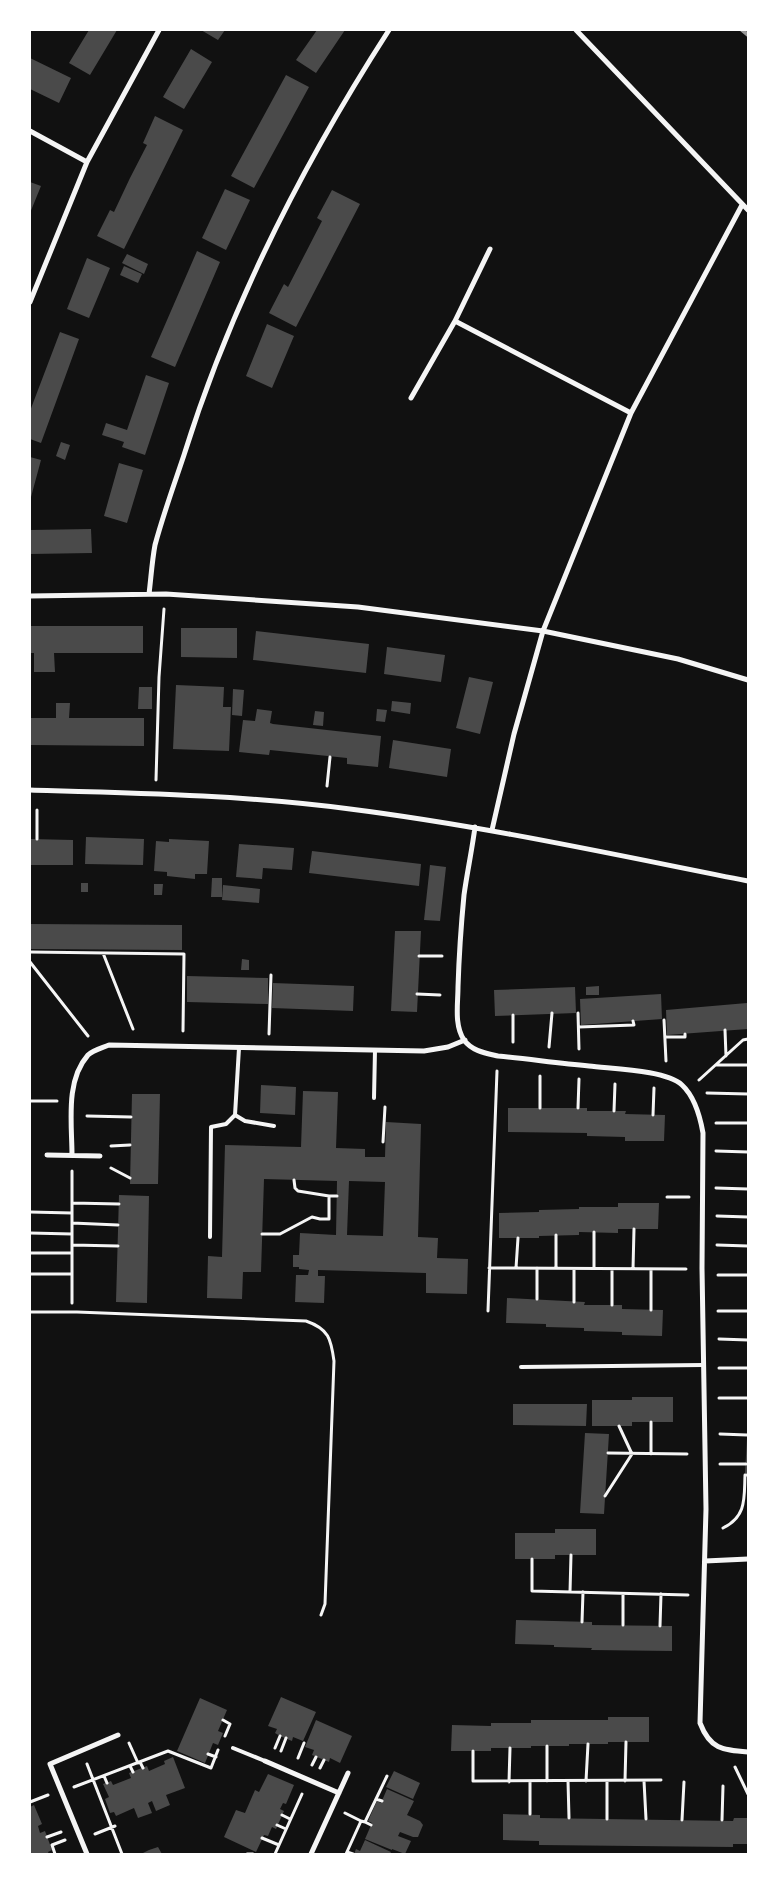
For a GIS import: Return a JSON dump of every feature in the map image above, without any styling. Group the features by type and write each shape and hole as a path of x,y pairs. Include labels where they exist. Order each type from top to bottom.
{"street":[{"path":"30,302 87,162 159,30"},
{"path":"149,594 155,546 198,408 256,268 298,184 354,85 389,30"},
{"path":"576,30 748,210"},
{"path":"30,131 87,162"},
{"path":"492,830 514,734 543,631 631,413 742,205"},
{"path":"410,398 455,321 490,249"},
{"path":"455,321 631,413"},
{"path":"30,596 166,594 358,607 543,631 678,660 748,680"},
{"path":"30,790 155,793 311,804 475,827 748,881"},
{"path":"475,827 464,894 459,952 458,1014 464,1040 481,1053 645,1072 669,1077 681,1084 690,1093 701,1119 703,1133 705,1561 700,1723 706,1737 717,1746 732,1751 748,1752"},
{"path":"72,1155 74,1085 79,1070 88,1054 109,1045 424,1051 448,1047 464,1040"},
{"path":"47,1155 100,1156"},
{"path":"705,1561 748,1559"},
{"path":"87,1854 50,1764 118,1735"},
{"path":"265,1761 339,1793"},
{"path":"311,1854 348,1773"}],"lane":[{"path":"210,1237 211,1126 226,1124 235,1115 239,1048"},
{"path":"374,1098 375,1050"},
{"path":"235,1115 245,1122 274,1126"},
{"path":"521,1367 703,1365"},
{"path":"232,1748 265,1761"}],"path":[{"path":"155,793 159,678 166,594"},
{"path":"327,786 330,757"},
{"path":"37,810 37,839"},
{"path":"30,952 184,954 184,1032"},
{"path":"103,953 133,1029"},
{"path":"420,956 442,956"},
{"path":"30,962 98,1049"},
{"path":"269,1034 271,975"},
{"path":"417,994 440,995"},
{"path":"578,1013 579,1050"},
{"path":"549,1047 552,1014"},
{"path":"512,1015 513,1043"},
{"path":"664,1020 666,1061"},
{"path":"579,1027 634,1025 634,1021"},
{"path":"725,1030 726,1056"},
{"path":"664,1037 685,1037 685,1034"},
{"path":"699,1080 743,1040 748,1039"},
{"path":"715,1065 748,1065"},
{"path":"488,1311 497,1070"},
{"path":"540,1074 540,1108"},
{"path":"578,1108 579,1078"},
{"path":"614,1111 616,1082"},
{"path":"652,1115 654,1087"},
{"path":"707,1093 748,1094"},
{"path":"30,1101 73,1102"},
{"path":"86,1116 131,1117"},
{"path":"715,1123 748,1123"},
{"path":"111,1146 130,1145"},
{"path":"716,1150 748,1152"},
{"path":"72,1165 72,1303"},
{"path":"111,1168 130,1178"},
{"path":"294,1180 298,1191 337,1196"},
{"path":"716,1188 748,1189"},
{"path":"262,1234 280,1234 312,1217 329,1219 329,1196"},
{"path":"667,1196 690,1197"},
{"path":"72,1204 119,1204"},
{"path":"30,1212 72,1213"},
{"path":"717,1216 748,1217"},
{"path":"72,1223 118,1225"},
{"path":"633,1269 634,1229"},
{"path":"594,1232 594,1268"},
{"path":"30,1233 72,1234"},
{"path":"556,1235 556,1268"},
{"path":"516,1268 518,1238"},
{"path":"717,1244 748,1246"},
{"path":"72,1245 118,1246"},
{"path":"30,1253 72,1253"},
{"path":"489,1268 686,1269"},
{"path":"537,1268 537,1299"},
{"path":"574,1268 574,1302"},
{"path":"612,1269 612,1305"},
{"path":"650,1310 651,1269"},
{"path":"30,1274 72,1274"},
{"path":"718,1275 748,1275"},
{"path":"718,1311 748,1311"},
{"path":"30,1312 77,1312 306,1321 320,1325 331,1342 334,1361 325,1604 321,1615"},
{"path":"721,1339 748,1340"},
{"path":"722,1368 748,1368"},
{"path":"722,1398 748,1398"},
{"path":"651,1422 651,1454"},
{"path":"619,1426 632,1454"},
{"path":"723,1434 747,1434"},
{"path":"608,1453 687,1454"},
{"path":"605,1496 632,1454"},
{"path":"723,1464 746,1464"},
{"path":"723,1528 735,1521 744,1506 745,1475 748,1475"},
{"path":"570,1592 572,1554"},
{"path":"532,1559 532,1592 692,1595"},
{"path":"582,1622 583,1592"},
{"path":"623,1594 623,1626"},
{"path":"660,1626 661,1594"},
{"path":"69,1789 168,1751 211,1768 230,1724 223,1720"},
{"path":"284,1743 286,1738"},
{"path":"626,1742 626,1781"},
{"path":"295,1764 304,1743"},
{"path":"586,1781 588,1744"},
{"path":"547,1746 547,1781"},
{"path":"509,1782 510,1748"},
{"path":"82,1750 113,1826 122,1854"},
{"path":"168,1751 169,1757"},
{"path":"472,1751 473,1781 661,1780"},
{"path":"208,1754 216,1756"},
{"path":"140,1762 142,1768"},
{"path":"130,1766 133,1772"},
{"path":"735,1767 748,1794"},
{"path":"104,1776 107,1782"},
{"path":"353,1854 347,1853 387,1776"},
{"path":"275,1854 309,1780"},
{"path":"644,1780 646,1819"},
{"path":"530,1781 530,1814"},
{"path":"568,1781 568,1818"},
{"path":"607,1781 607,1819"},
{"path":"682,1820 684,1782"},
{"path":"722,1820 723,1786"},
{"path":"30,1802 51,1794"},
{"path":"376,1799 382,1801"},
{"path":"332,1807 372,1825"},
{"path":"282,1815 290,1819"},
{"path":"277,1825 286,1829"},
{"path":"55,1854 51,1845 113,1826"},
{"path":"262,1838 279,1845"},
{"path":"247,1854 253,1854"}],"building":[{"path":"89,30 117,30 90,75 69,63"},
{"path":"201,30 225,30 218,40"},
{"path":"317,30 345,30 316,73 296,60"},
{"path":"191,49 212,62 184,109 163,97"},
{"path":"30,58 71,78 59,103 30,89"},
{"path":"286,75 309,87 254,188 231,176"},
{"path":"155,116 183,130 124,249 97,236 110,210 114,212 147,145 143,143"},
{"path":"30,182 41,186 30,213"},
{"path":"225,189 250,200 226,250 202,238"},
{"path":"332,190 360,204 296,327 269,313 284,284 288,287 322,221 317,218"},
{"path":"197,251 220,262 175,367 151,357"},
{"path":"127,254 148,264 144,274 122,263"},
{"path":"87,258 110,268 89,318 67,309"},
{"path":"124,266 142,274 138,283 120,275"},
{"path":"267,324 294,336 272,388 246,376"},
{"path":"60,332 79,339 41,443 30,439 30,411"},
{"path":"146,375 169,383 145,455 122,447 124,442 102,435 106,423 127,430"},
{"path":"61,442 70,445 65,460 56,456"},
{"path":"30,457 41,460 31,497 30,497"},
{"path":"119,463 143,470 127,523 104,516"},
{"path":"91,529 92,553 30,554 30,530"},
{"path":"30,626 143,626 143,653 54,653 55,672 34,672 34,653 30,653"},
{"path":"181,628 237,628 237,658 181,657"},
{"path":"256,631 369,644 366,673 253,660"},
{"path":"387,647 445,655 441,682 384,674"},
{"path":"469,677 493,682 480,734 456,728"},
{"path":"176,685 224,687 223,707 231,707 229,751 173,749"},
{"path":"139,687 152,687 152,709 138,709"},
{"path":"233,689 244,690 242,716 232,715"},
{"path":"392,701 411,703 410,714 391,711"},
{"path":"56,703 70,703 69,718 144,718 144,746 30,745 30,718 56,718"},
{"path":"257,709 272,711 270,723 273,724 381,736 378,767 347,764 347,758 270,750 269,755 239,752 243,720 255,721"},
{"path":"377,709 387,710 385,722 376,721"},
{"path":"315,711 324,712 323,726 313,725"},
{"path":"393,740 451,749 447,777 389,768"},
{"path":"86,837 144,839 143,865 85,864"},
{"path":"30,839 73,840 73,865 30,865"},
{"path":"169,839 209,841 207,874 195,874 195,879 167,876 167,872 154,871 156,841 169,842"},
{"path":"239,844 294,848 292,870 263,868 262,879 236,877"},
{"path":"312,851 421,864 419,886 309,873"},
{"path":"430,865 446,867 440,921 424,920"},
{"path":"212,878 222,878 222,897 211,897"},
{"path":"81,883 88,883 88,892 81,892"},
{"path":"154,884 163,884 162,895 154,895"},
{"path":"223,885 260,889 259,903 222,900"},
{"path":"30,924 182,925 182,950 30,949"},
{"path":"395,931 421,931 417,1012 391,1011"},
{"path":"242,959 249,960 249,970 241,970"},
{"path":"187,976 268,978 268,1004 187,1002"},
{"path":"273,983 354,986 353,1011 272,1008"},
{"path":"599,986 599,995 586,995 586,987"},
{"path":"575,987 576,1013 495,1016 494,990"},
{"path":"661,994 662,1019 581,1025 580,999"},
{"path":"747,1003 748,1029 667,1035 666,1010"},
{"path":"261,1085 296,1087 295,1115 260,1113"},
{"path":"303,1091 338,1092 336,1148 365,1149 365,1157 385,1157 386,1122 421,1124 418,1237 438,1238 437,1258 468,1259 467,1294 426,1293 426,1273 318,1270 318,1276 325,1276 324,1303 295,1302 296,1275 308,1275 309,1270 293,1267 293,1255 299,1255 300,1233 336,1235 337,1181 264,1179 261,1272 243,1272 242,1299 207,1298 208,1256 222,1257 225,1145 301,1147","holes":["349,1181 385,1182 383,1236 347,1235"]},
{"path":"132,1094 160,1094 158,1184 130,1184"},
{"path":"508,1108 587,1108 587,1111 626,1111 625,1114 665,1115 664,1141 625,1141 625,1137 587,1136 587,1133 508,1132"},
{"path":"119,1195 149,1196 147,1303 116,1302"},
{"path":"618,1203 659,1203 658,1229 618,1229 618,1233 579,1232 579,1235 539,1236 539,1238 499,1238 499,1213 579,1209 579,1207 618,1207"},
{"path":"507,1298 585,1302 584,1305 622,1305 622,1309 663,1310 662,1336 622,1335 622,1332 584,1331 584,1328 546,1327 546,1324 506,1323"},
{"path":"632,1397 673,1397 673,1422 632,1422 632,1426 592,1426 592,1400 632,1400"},
{"path":"513,1404 587,1404 586,1426 513,1425"},
{"path":"585,1433 609,1434 604,1514 580,1513"},
{"path":"747,1438 748,1473 745,1473"},
{"path":"555,1529 596,1529 596,1555 555,1555 555,1559 515,1559 515,1533 555,1533"},
{"path":"516,1620 592,1622 592,1625 672,1626 672,1651 591,1650 592,1648 515,1644"},
{"path":"281,1697 316,1712 303,1741 293,1737 292,1741 280,1736 275,1733 277,1729 268,1726"},
{"path":"200,1698 227,1710 218,1731 223,1733 218,1745 213,1743 205,1763 177,1751"},
{"path":"608,1717 649,1717 649,1742 608,1742 608,1744 531,1746 531,1748 491,1748 491,1751 451,1751 452,1725 491,1726 491,1723 531,1723 531,1720 608,1720"},
{"path":"316,1720 352,1736 340,1763 330,1758 329,1762 312,1755 314,1750 305,1747"},
{"path":"173,1757 185,1788 166,1795 170,1805 156,1811 152,1801 148,1803 152,1813 138,1818 134,1808 116,1816 114,1812 110,1813 105,1799 109,1797 103,1784 111,1781 113,1785 131,1778 129,1773 147,1766 149,1771 165,1764 164,1761"},
{"path":"394,1771 420,1783 413,1799 386,1787"},
{"path":"268,1774 294,1785 286,1804 283,1803 280,1809 284,1811 276,1829 272,1827 268,1836 264,1835 256,1852 224,1837 236,1810 245,1813 255,1790 259,1792"},
{"path":"387,1789 414,1801 407,1815 420,1821 423,1825 418,1837 400,1832 398,1836 411,1841 405,1854 365,1839 372,1823 368,1821 377,1801 381,1803"},
{"path":"34,1805 42,1824 38,1826 40,1833 45,1831 52,1850 48,1852 49,1854 30,1854 30,1807"},
{"path":"503,1814 540,1815 540,1818 733,1821 734,1818 748,1818 748,1844 733,1844 733,1847 539,1845 539,1841 503,1840"},
{"path":"365,1840 391,1852 390,1854 354,1854 356,1849 360,1851"},
{"path":"158,1847 162,1854 141,1854 149,1850"}],"railway":[{"path":"742,30 748,35"}]}
